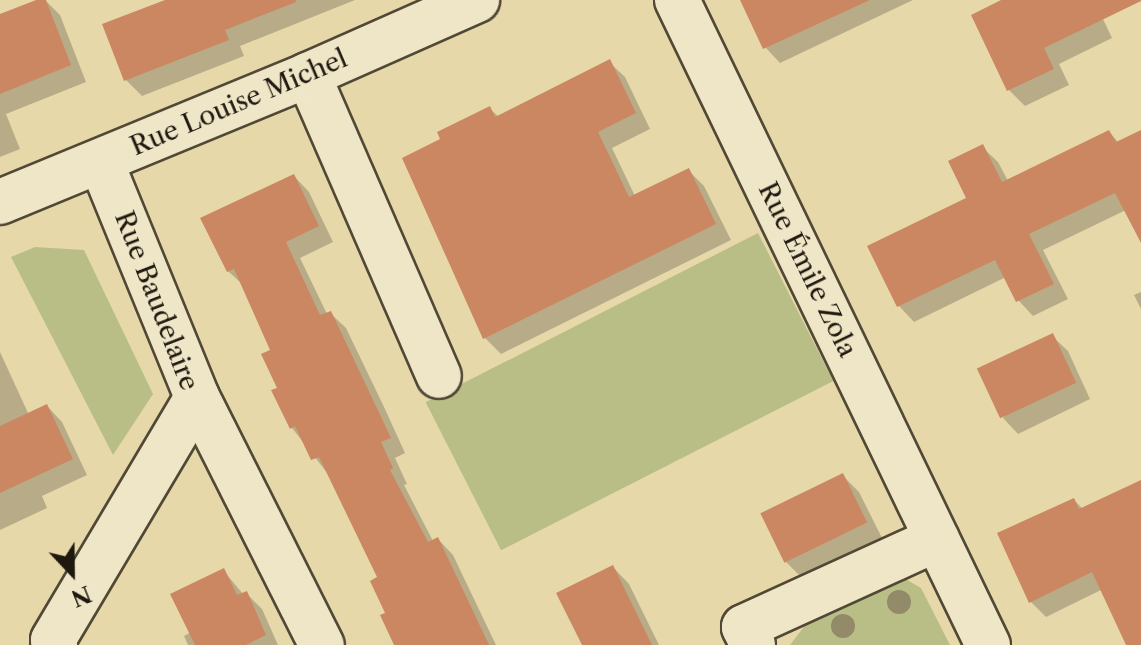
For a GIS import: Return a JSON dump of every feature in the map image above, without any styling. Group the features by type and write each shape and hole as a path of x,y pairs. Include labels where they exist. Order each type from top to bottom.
{"street":[{"name":"Rue Louise Michel","path":"0,202 308,75 477,0"},
{"name":"Rue Émile Zola","path":"677,0 988,645"},
{"path":"308,75 439,376"},
{"name":"Rue Baudelaire","path":"55,645 53,640 197,397 101,162"},
{"path":"197,397 322,645"},
{"path":"753,645 744,627 937,539"}],"green space":[{"path":"758,233 833,381 501,550 426,402"},
{"path":"35,247 84,250 153,394 113,455 11,257"},
{"path":"902,577 921,588 950,645 790,645 813,615"}],"building":[{"path":"36,0 46,0 71,65 0,94 0,14"},
{"path":"165,0 296,2 225,30 229,40 124,81 102,24"},
{"path":"740,0 870,0 763,49"},
{"path":"1001,0 1141,1 1044,48 1054,69 1007,91 971,15"},
{"path":"610,59 636,113 598,132 629,197 689,168 716,224 483,339 402,158 440,139 437,132 490,106 495,117"},
{"path":"1109,130 1116,142 1141,130 1141,243 1115,193 1029,234 1054,284 1016,302 995,260 897,307 867,246 966,198 948,161 983,144 1002,182"},
{"path":"294,174 319,226 286,242 320,315 331,311 391,438 381,442 393,468 390,470 428,542 438,537 489,645 394,645 380,615 385,613 370,581 377,577 319,457 311,460 295,426 290,429 271,390 277,388 261,354 270,350 234,269 227,272 200,218"},
{"path":"1053,333 1076,383 1000,418 977,368"},
{"path":"47,404 73,459 0,493 0,426"},
{"path":"843,473 867,522 784,563 760,513"},
{"path":"1141,480 1141,645 1126,645 1092,572 1029,603 997,533 1074,498 1079,509"},
{"path":"613,565 652,645 582,645 556,593"},
{"path":"224,568 237,595 247,591 266,635 246,645 195,645 170,594"}]}
